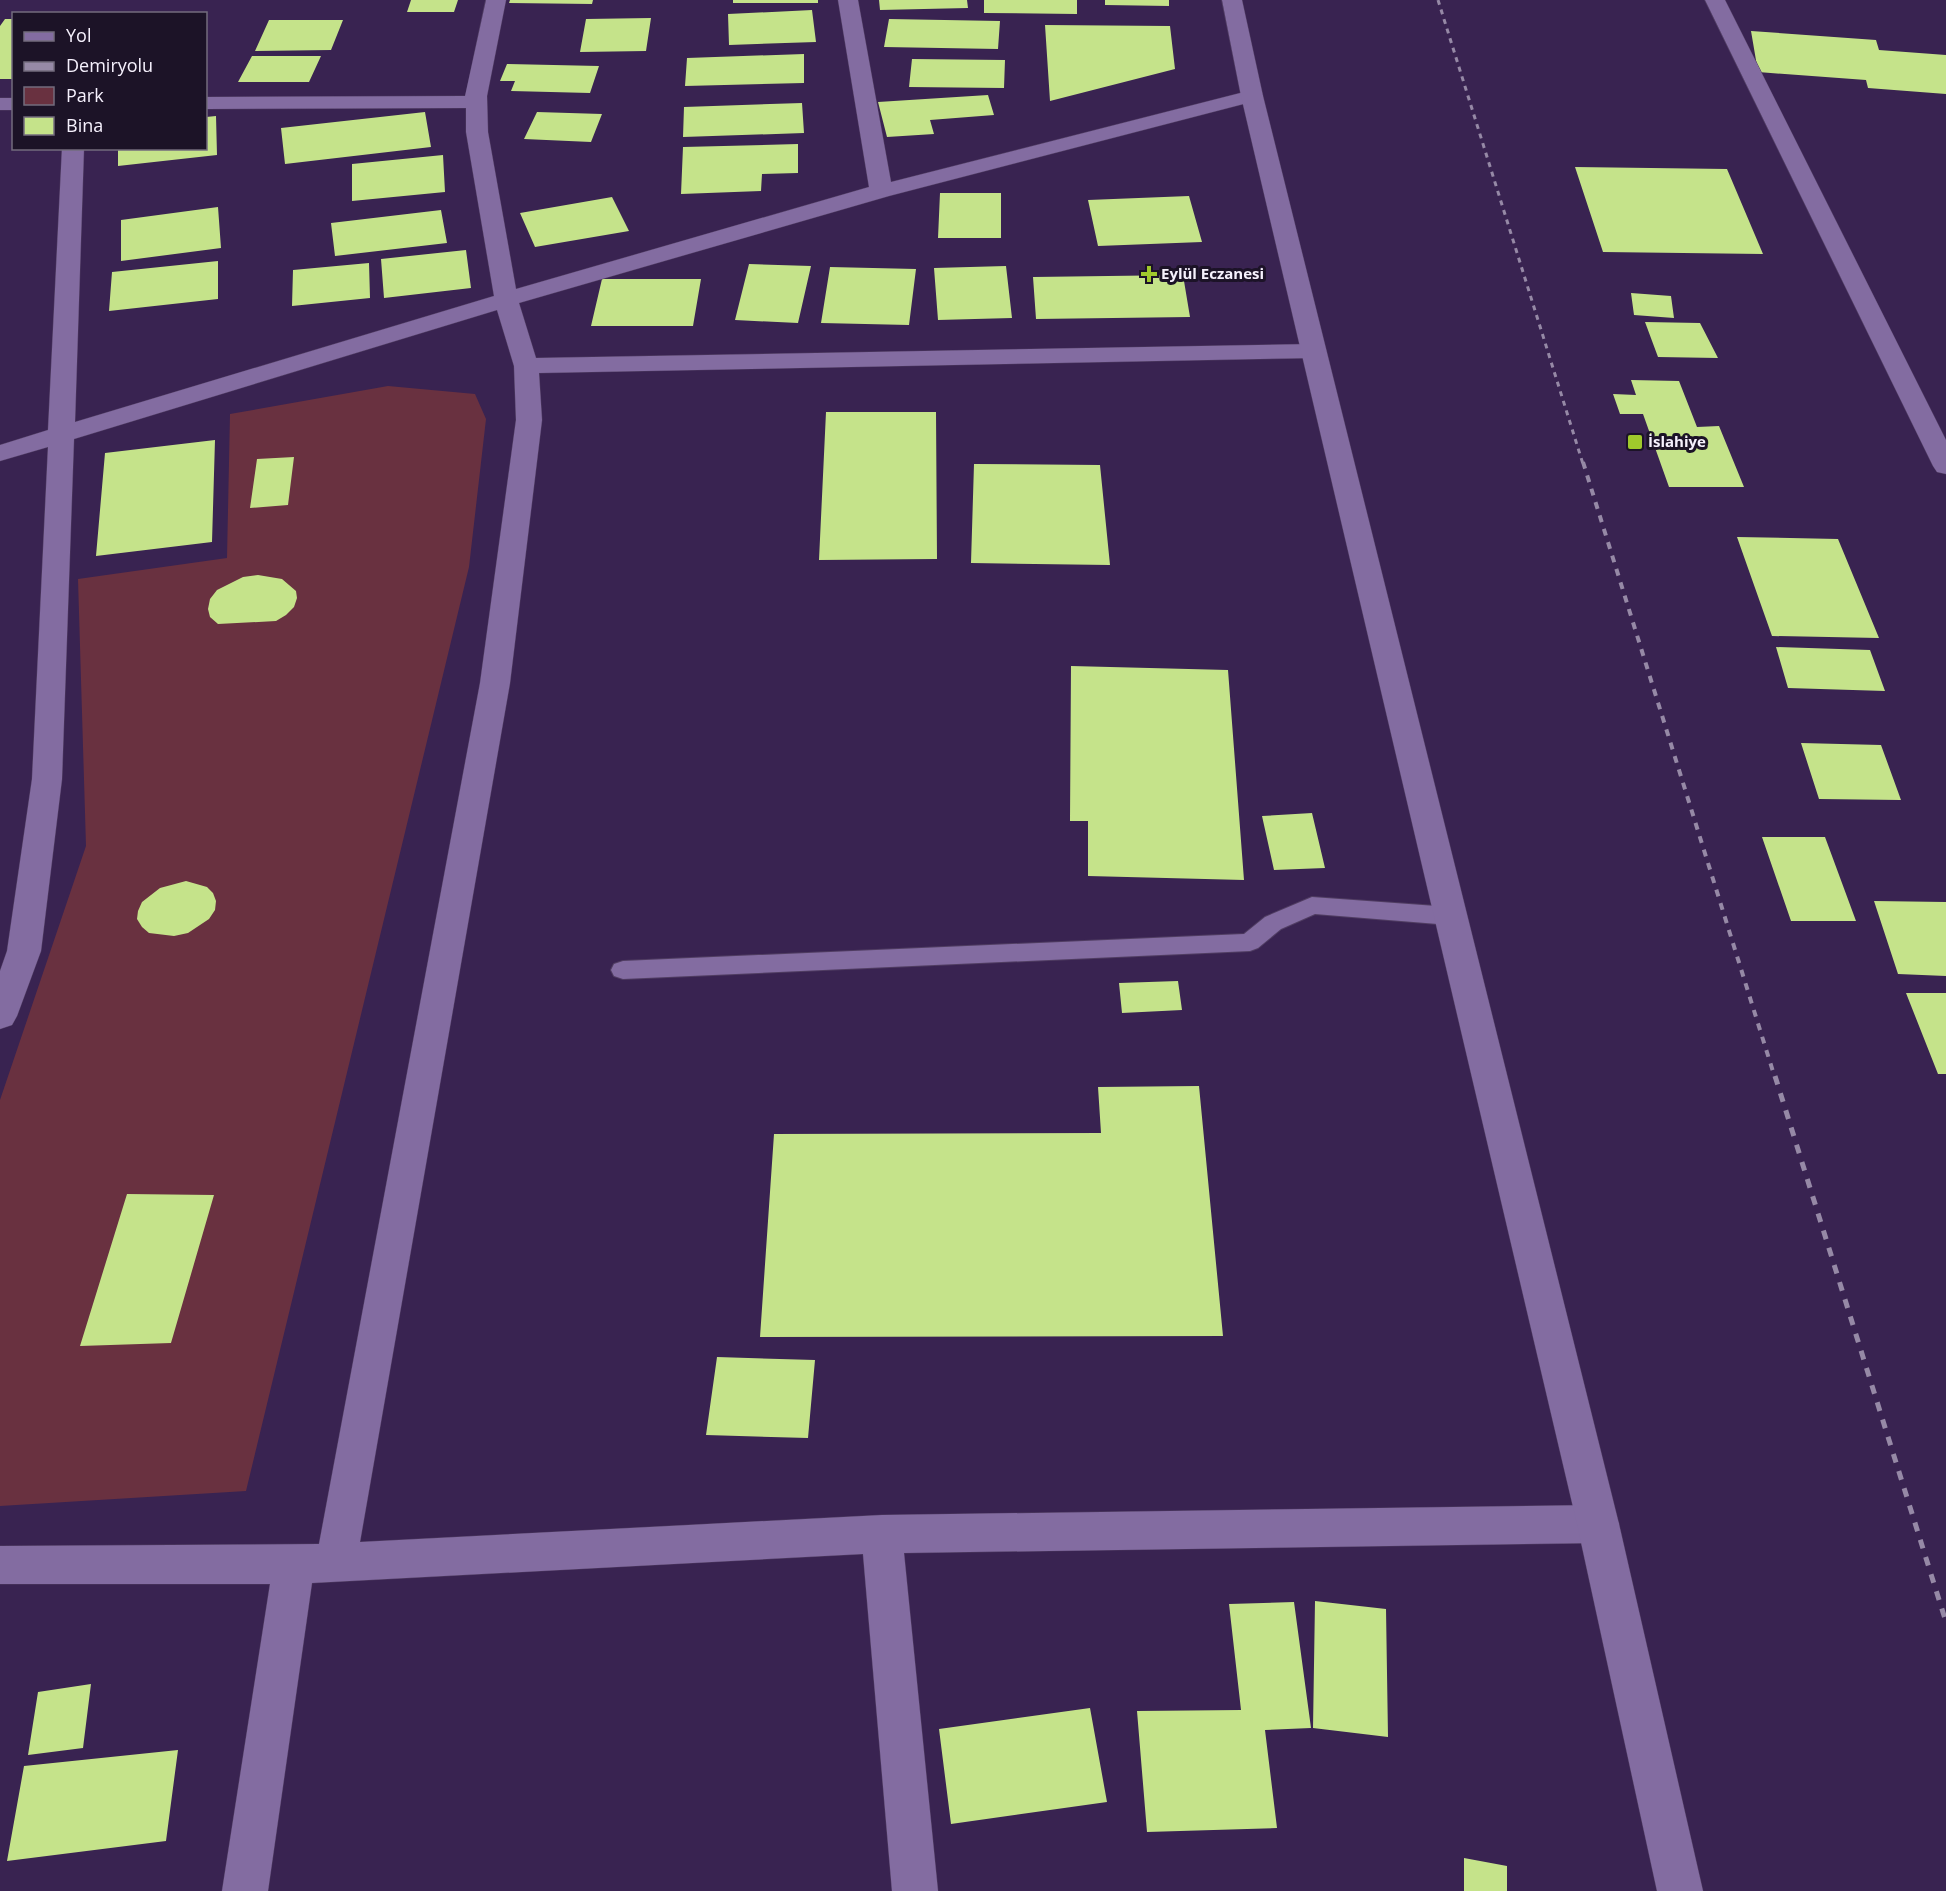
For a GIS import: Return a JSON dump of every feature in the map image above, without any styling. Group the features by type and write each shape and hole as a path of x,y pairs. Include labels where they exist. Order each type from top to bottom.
{"street":[{"path":"336,1563 495,683 529,420 526,366 506,298 477,132 476,102 484,50 496,0"},
{"path":"848,0 881,192"},
{"path":"1232,0 1252,96 1598,1524 1680,1891"},
{"path":"1715,0 1946,466"},
{"path":"0,453 506,298 881,192 1252,96"},
{"path":"207,103 476,102"},
{"path":"0,1016 24,951 47,779 73,150"},
{"path":"526,366 1314,351"},
{"path":"0,1565 294,1565 882,1534 1598,1524"},
{"path":"882,1534 915,1891"},
{"path":"245,1891 294,1565"}],"lane":[{"path":"623,970 1250,942 1273,922 1312,905 1450,916"}],"green space":[{"path":"388,386 475,394 486,419 469,567 246,1491 0,1506 0,1100 86,846 78,579 227,558 230,414"}],"building":[{"path":"411,0 458,0 454,12 407,12"},
{"path":"510,0 593,0 592,4 509,3"},
{"path":"733,0 818,0 818,3 733,3"},
{"path":"879,0 967,0 968,8 880,10"},
{"path":"984,0 1077,0 1077,14 984,13"},
{"path":"1105,0 1169,0 1169,6 1105,5"},
{"path":"812,10 816,42 729,45 728,14"},
{"path":"651,18 646,51 580,52 586,19"},
{"path":"5,19 12,19 12,79 0,79 0,26"},
{"path":"889,19 1000,21 998,49 884,47"},
{"path":"269,20 343,20 331,50 255,51"},
{"path":"1045,25 1170,26 1175,69 1050,101"},
{"path":"1751,31 1876,40 1879,50 1946,55 1946,94 1868,88 1866,80 1758,72"},
{"path":"804,54 804,83 685,86 687,58"},
{"path":"252,56 321,56 309,82 238,82"},
{"path":"912,59 1005,60 1004,88 909,87"},
{"path":"507,64 599,66 590,93 511,91 515,81 500,81"},
{"path":"988,95 994,115 930,120 934,134 887,137 878,102"},
{"path":"802,103 804,133 683,137 684,107"},
{"path":"425,112 431,147 285,164 281,128"},
{"path":"537,112 602,114 591,142 524,139"},
{"path":"216,116 217,155 118,166 118,150 207,150 207,117"},
{"path":"798,144 798,173 762,174 761,191 681,194 683,147"},
{"path":"443,155 445,192 352,201 352,164"},
{"path":"1575,167 1727,169 1763,254 1603,252"},
{"path":"940,193 1001,193 1001,238 938,238"},
{"path":"1189,196 1202,242 1098,246 1088,200"},
{"path":"612,197 629,231 535,247 520,213"},
{"path":"218,207 221,248 121,261 121,220"},
{"path":"441,210 447,243 335,256 331,223"},
{"path":"466,250 471,288 384,298 381,259"},
{"path":"218,261 218,299 109,311 112,272"},
{"path":"369,263 370,298 292,306 293,270"},
{"path":"749,264 811,266 798,323 735,320"},
{"path":"1006,266 1012,318 938,320 934,268"},
{"path":"830,267 916,269 909,325 821,323"},
{"path":"1183,275 1190,317 1036,319 1033,277"},
{"path":"602,279 701,279 693,326 591,326"},
{"path":"1631,293 1671,296 1674,318 1634,315"},
{"path":"1645,322 1700,323 1718,358 1658,357"},
{"path":"1631,380 1679,381 1697,427 1719,426 1744,487 1669,487 1643,414 1620,414 1613,394 1636,395"},
{"path":"826,412 936,412 937,559 819,560"},
{"path":"215,440 212,542 96,556 105,453"},
{"path":"294,457 288,505 250,508 257,459"},
{"path":"974,464 1100,465 1110,565 971,563"},
{"path":"1737,537 1838,539 1879,638 1772,636"},
{"path":"258,575 282,579 296,591 297,598 294,607 286,615 276,621 218,624 210,617 208,609 210,599 217,590 243,577"},
{"path":"1776,647 1870,650 1885,691 1788,688"},
{"path":"1071,666 1228,670 1244,880 1088,876 1088,821 1070,821"},
{"path":"1801,743 1881,745 1901,800 1819,799"},
{"path":"1312,813 1325,868 1274,870 1262,816"},
{"path":"1762,837 1825,837 1856,921 1791,921"},
{"path":"186,881 207,887 213,893 216,901 215,910 209,919 188,933 174,936 149,933 137,919 142,902 160,888"},
{"path":"1874,901 1946,902 1946,976 1898,974"},
{"path":"1178,981 1182,1010 1122,1013 1119,983"},
{"path":"1906,993 1946,993 1946,1074 1938,1074"},
{"path":"1199,1086 1223,1336 760,1337 774,1134 1101,1133 1098,1087"},
{"path":"127,1194 214,1195 171,1343 80,1346"},
{"path":"717,1357 815,1360 808,1438 706,1435"},
{"path":"1315,1601 1386,1609 1388,1737 1313,1728"},
{"path":"1294,1602 1311,1728 1265,1730 1277,1828 1147,1832 1137,1711 1241,1710 1229,1604"},
{"path":"91,1684 83,1748 28,1755 38,1692"},
{"path":"1090,1708 1107,1802 951,1824 939,1729"},
{"path":"178,1750 166,1841 7,1861 24,1766"},
{"path":"1464,1858 1507,1866 1507,1891 1464,1891"}],"railway":[{"path":"1438,0 1583,464"},
{"path":"1583,462 1775,1078"},
{"path":"1775,1076 1946,1622"}],"place":[{"name":"Eylül Eczanesi","path":"1149,274"},
{"name":"İslahiye","path":"1635,442"}]}
